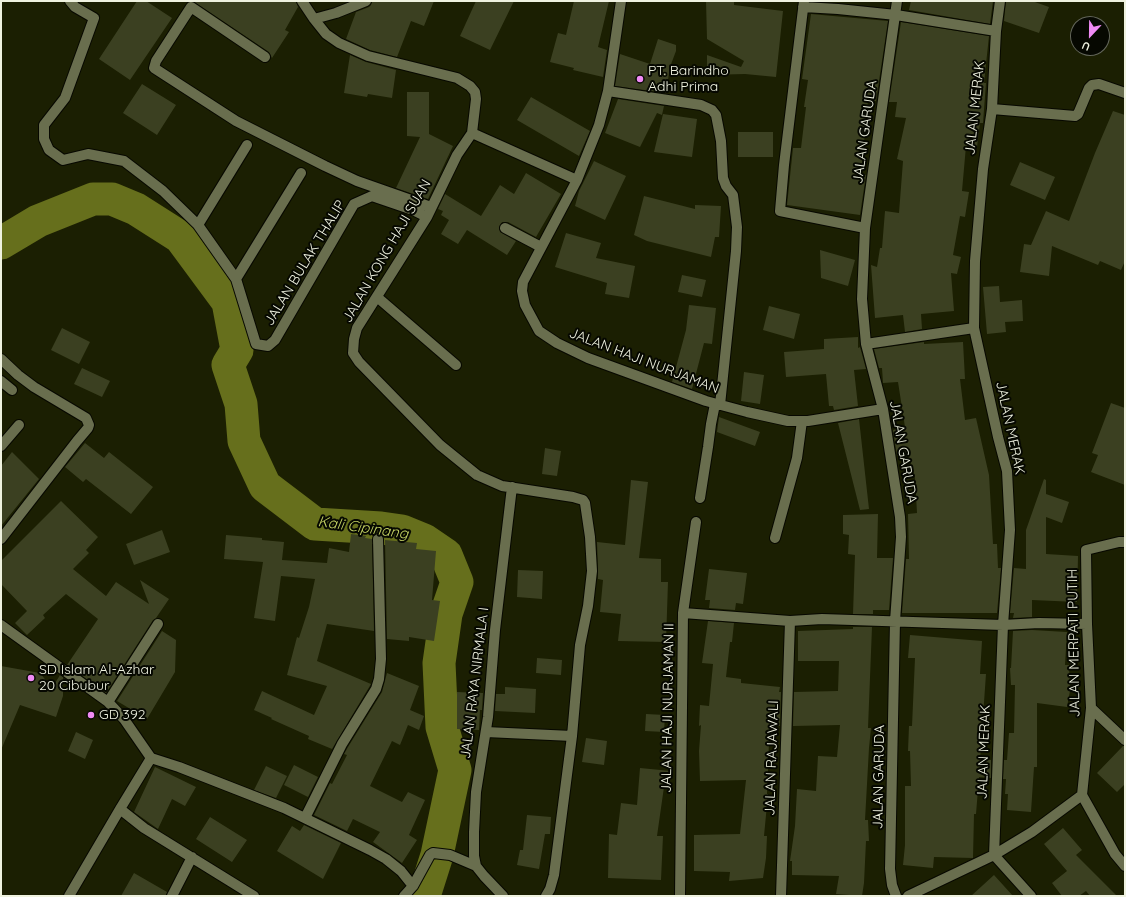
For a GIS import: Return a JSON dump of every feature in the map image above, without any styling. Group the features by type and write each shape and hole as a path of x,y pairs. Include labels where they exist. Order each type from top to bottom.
{"street":[{"path":"70,1 75,7 94,18 65,98 44,125 44,139 49,150 63,160 88,154 124,161 163,190 198,225 236,279 302,173"},
{"path":"302,1 326,34 338,43 368,56 457,78 470,86 475,92 476,98 472,133 577,180"},
{"path":"314,19 336,13 366,1"},
{"name":"JALAN HAJI NURJAMAN","path":"621,1 608,91 599,125 577,180 524,282 522,291 525,305 539,331 588,358 658,384 718,404 788,421 835,418 883,409"},
{"name":"JALAN GARUDA","path":"896,896 892,885 890,869 895,620 901,537 900,517 883,409 866,344 862,299 865,228 897,1"},
{"name":"JALAN MERAK","path":"994,855 1003,625 1010,530 1007,471 974,328 975,261 982,169 992,109 996,31 1000,1"},
{"path":"865,228 780,211 803,4 896,15 996,31"},
{"path":"265,57 191,8 156,61 154,68 236,121 325,166 357,181 431,207"},
{"path":"992,109 1075,116 1078,114 1089,88 1092,85 1099,84 1125,93"},
{"path":"608,91 701,105 712,110 716,115 721,141 723,178 726,186 733,195 736,227 736,250 718,404 710,424 700,498"},
{"name":"JALAN KONG HAJI SUAN","path":"472,133 457,156 427,216 357,328 354,339 353,353 359,362 440,445 477,475 502,486 512,487"},
{"path":"198,225 247,145"},
{"name":"JALAN BULAK THALIP","path":"236,279 256,344 268,346 275,340 354,204 372,196 427,216"},
{"path":"505,228 541,247"},
{"path":"377,297 456,365"},
{"path":"866,344 974,328"},
{"path":"1,359 18,375 34,387 86,418 89,425 1,539"},
{"path":"1,381 12,390"},
{"path":"775,538 797,458 802,421"},
{"path":"1,446 19,425"},
{"path":"512,487 583,500 585,503 590,537 592,571 588,606 580,645 572,736 554,875 550,889 546,896"},
{"name":"JALAN RAYA NIRMALA I","path":"476,866 474,856 474,832 476,792 488,717 495,630 512,487"},
{"name":"JALAN HAJI NURJAMAN II","path":"680,896 683,613 696,522"},
{"path":"305,818 342,744 376,689 379,679 381,659 378,539"},
{"name":"JALAN MERPATI PUTIH","path":"1082,795 1091,708 1087,624 1086,550 1119,542 1125,542"},
{"path":"683,613 790,621 822,619 895,620 1003,625 1039,623 1087,624"},
{"name":"JALAN RAJAWALI","path":"781,896 790,621"},
{"path":"108,702 158,624"},
{"path":"1,625 108,702 124,719 151,758 205,777 284,808 305,818 386,859 401,871 414,886"},
{"path":"1091,708 1125,740"},
{"path":"486,732 572,736"},
{"path":"69,896 151,758"},
{"path":"908,896 994,855 1032,832 1082,795 1115,854 1125,866"},
{"path":"120,809 144,828 254,896"},
{"path":"404,896 414,886 430,855 433,853 450,856 476,866 503,896"},
{"path":"994,855 1031,896"},
{"path":"172,896 192,857"}],"building":[{"path":"137,1 146,1 172,18 130,80 99,59"},
{"path":"193,1 296,1 298,7 285,30 289,32 272,58 269,52"},
{"path":"372,1 434,1 424,26 411,21 397,57 370,50 346,39 356,12 369,7"},
{"path":"476,1 514,1 490,50 460,36"},
{"path":"574,1 609,1 598,47 607,50 603,77 573,70 574,68 550,62 558,33 566,35"},
{"path":"706,1 734,1 734,5 783,11 776,77 745,74 707,75 707,55 741,67 744,61 707,39"},
{"path":"911,1 993,1 990,24 909,10"},
{"path":"1006,1 1032,1 1049,7 1039,33 1004,21"},
{"path":"811,14 888,21 876,101 868,100 861,174 866,175 860,215 787,205 793,148 801,148 806,107 804,107 808,80 802,79"},
{"path":"901,22 989,36 984,83 986,83 983,123 980,123 977,147 966,146 962,191 969,192 965,217 960,216 953,255 961,257 957,274 951,273 954,311 921,314 922,329 905,332 903,315 875,318 871,265 877,267 880,248 882,248 885,211 899,213 903,161 897,159 906,118 895,117 897,102 889,102"},
{"name":"PT. Barindho Adhi Prima","path":"658,39 676,45 676,51 670,67 666,93 615,86 620,54 650,64"},
{"path":"350,55 366,62 396,70 392,98 368,94 367,97 344,93"},
{"path":"142,84 176,105 157,135 123,113"},
{"path":"407,92 429,92 429,134 453,146 428,199 396,188 420,137 407,136"},
{"path":"531,97 590,131 579,156 517,120"},
{"path":"618,99 664,106 662,115 657,113 640,147 605,133"},
{"path":"1113,111 1125,115 1125,261 1121,270 1100,261 1098,265 1052,246 1049,276 1020,272 1024,244 1031,245 1046,211 1069,221"},
{"path":"663,114 697,119 692,157 654,152"},
{"path":"738,132 773,132 773,157 738,157"},
{"path":"594,161 626,176 605,220 575,206 579,191"},
{"path":"1020,162 1055,177 1045,200 1010,185"},
{"path":"526,173 561,194 536,237 508,222 502,222 499,228 500,232 516,241 507,255 467,230 458,244 441,234 449,220 441,215 443,211 438,209 445,194 481,216 500,185 514,194"},
{"path":"644,196 695,209 695,205 721,206 719,237 715,237 711,257 647,241 634,235"},
{"path":"566,233 601,243 596,258 635,266 629,298 605,294 607,283 555,267"},
{"path":"820,250 855,260 848,286 821,278"},
{"path":"682,275 706,280 702,297 678,292"},
{"path":"999,286 1000,302 1022,300 1023,321 1005,322 1006,332 987,334 983,287"},
{"path":"689,305 716,308 712,344 704,343 692,389 672,382 686,330"},
{"path":"769,306 800,314 794,339 763,330"},
{"path":"62,328 90,342 79,364 51,350"},
{"path":"858,337 858,348 860,347 866,369 854,370 858,406 834,410 833,406 829,406 826,374 786,377 784,352 824,349 824,339"},
{"path":"924,342 924,344 963,342 965,379 960,379 965,420 976,418 989,475 993,544 997,544 998,568 1001,568 997,613 902,613 906,559 909,559 908,514 917,513 915,478 908,453 897,456 893,430 905,427 898,382 883,383 882,368 879,368 874,349"},
{"path":"82,368 110,381 102,397 74,384"},
{"path":"744,372 764,375 760,404 741,401"},
{"path":"1111,403 1125,408 1125,485 1091,472 1098,455 1092,453"},
{"path":"719,417 760,432 755,446 717,432"},
{"path":"859,419 869,509 860,510 838,423"},
{"path":"85,443 104,458 109,452 153,487 131,514 86,479 83,482 65,467"},
{"path":"545,448 561,451 557,476 542,474"},
{"path":"12,452 39,479 1,526 1,466"},
{"path":"1044,479 1046,480 1046,494 1069,502 1062,523 1046,517 1046,554 1078,556 1077,602 1032,600 1032,617 1013,618 1014,613 1010,613 1014,568 1026,569 1026,530"},
{"path":"631,480 648,482 639,558 661,559 661,582 668,582 666,642 618,641 621,614 600,612 603,580 598,579 597,542 625,545"},
{"path":"61,501 98,537 86,550 89,553 73,569 106,596 116,582 149,604 140,580 169,599 153,620 106,693 67,665 98,619 66,594 43,615 45,618 27,635 15,623 27,611 1,584 1,561"},
{"path":"878,514 877,558 893,558 889,610 873,610 873,614 853,614 855,555 848,554 849,535 843,534 843,515"},
{"path":"162,530 170,552 134,565 126,544"},
{"path":"351,534 366,536 365,538 372,539 374,631 327,624 317,661 371,684 332,749 308,739 309,736 254,710 262,691 314,715 327,686 287,675 297,637 299,638 309,607 315,579 281,576 275,621 254,618 263,562 224,559 226,535 262,538 262,540 284,542 282,560 327,563 329,548 349,552"},
{"path":"385,540 417,543 416,549 436,551 432,600 440,601 434,641 409,637 409,641 387,639"},
{"path":"709,569 747,573 743,604 736,603 735,610 709,608 710,600 705,600"},
{"path":"518,570 543,571 542,599 517,597"},
{"path":"708,621 734,623 726,677 741,679 741,683 780,687 780,726 775,726 774,742 769,742 768,794 764,836 767,836 763,878 729,881 730,872 694,871 694,835 740,834 746,780 700,781 700,705 709,706 713,664 702,663"},
{"path":"853,627 872,627 868,728 871,728 865,820 868,820 869,841 866,841 862,896 836,894 839,876 792,875 792,861 790,861 795,826 797,789 816,791 818,756 837,757 840,725 793,726 794,692 838,691 839,661 798,661 798,631 853,629"},
{"path":"1032,630 1067,632 1065,665 1069,665 1070,691 1067,707 1037,703 1037,767 1034,767 1031,812 1007,810 1008,794 1005,794 1006,779 1003,779 1004,760 1007,760 1009,733 1014,733 1015,685 1011,685 1010,668 1013,631"},
{"path":"162,631 176,640 175,672 147,719 117,701"},
{"path":"910,635 982,641 980,674 986,674 980,759 991,760 991,778 979,777 976,814 974,814 973,858 934,857 933,868 903,865 905,845 905,786 911,786 910,751 908,751 909,726 912,726 915,658 908,658"},
{"path":"537,658 562,660 561,675 536,673"},
{"path":"1,666 40,673 52,688 60,675 63,677 63,696 56,717 20,705 1,750"},
{"path":"387,673 419,686 410,710 424,716 419,730 408,725 400,745 392,741 370,786 402,802 408,792 425,800 409,835 417,840 402,863 373,842 380,832 353,819 347,831 314,815 330,783 332,784 347,755 344,754 382,692"},
{"path":"505,687 536,689 535,713 495,711 496,694 505,694"},
{"path":"457,692 483,693 479,730 457,729"},
{"path":"646,714 665,715 664,732 645,731"},
{"path":"76,732 93,740 85,759 68,751"},
{"path":"586,738 607,741 604,765 582,762"},
{"path":"1123,746 1125,746 1125,784 1117,792 1097,773"},
{"path":"294,765 318,777 308,797 284,785"},
{"path":"266,766 287,776 276,798 254,790"},
{"path":"155,767 196,787 185,806 172,799 158,829 134,812"},
{"path":"640,768 671,771 669,787 664,787 657,836 663,836 661,880 608,878 609,834 617,835 621,803 637,805"},
{"path":"527,815 551,817 550,834 545,834 539,869 517,865 520,850 523,850"},
{"path":"210,817 247,840 232,862 196,839"},
{"path":"304,825 341,843 323,879 277,851 292,826 300,831"},
{"path":"1063,828 1082,850 1076,855 1117,896 1090,896 1086,891 1079,896 1062,896 1052,883 1067,871 1044,844"},
{"path":"134,873 167,892 166,896 121,896"},
{"path":"994,875 1013,896 971,896"}],"waterway":[{"name":"Kali Cipinang","path":"1,243 38,221 93,199 112,199 136,209 180,237 228,302 237,350 228,365 241,404 244,441 265,486 315,524 381,528 402,531 424,540 446,555 457,582 446,614 439,663 442,727 455,770 437,855 424,896"}],"place":[{"name":"PT. Barindho Adhi Prima","path":"640,79"},
{"name":"SD Islam Al-Azhar 20 Cibubur","path":"31,678"},
{"name":"GD 392","path":"91,715"}]}
